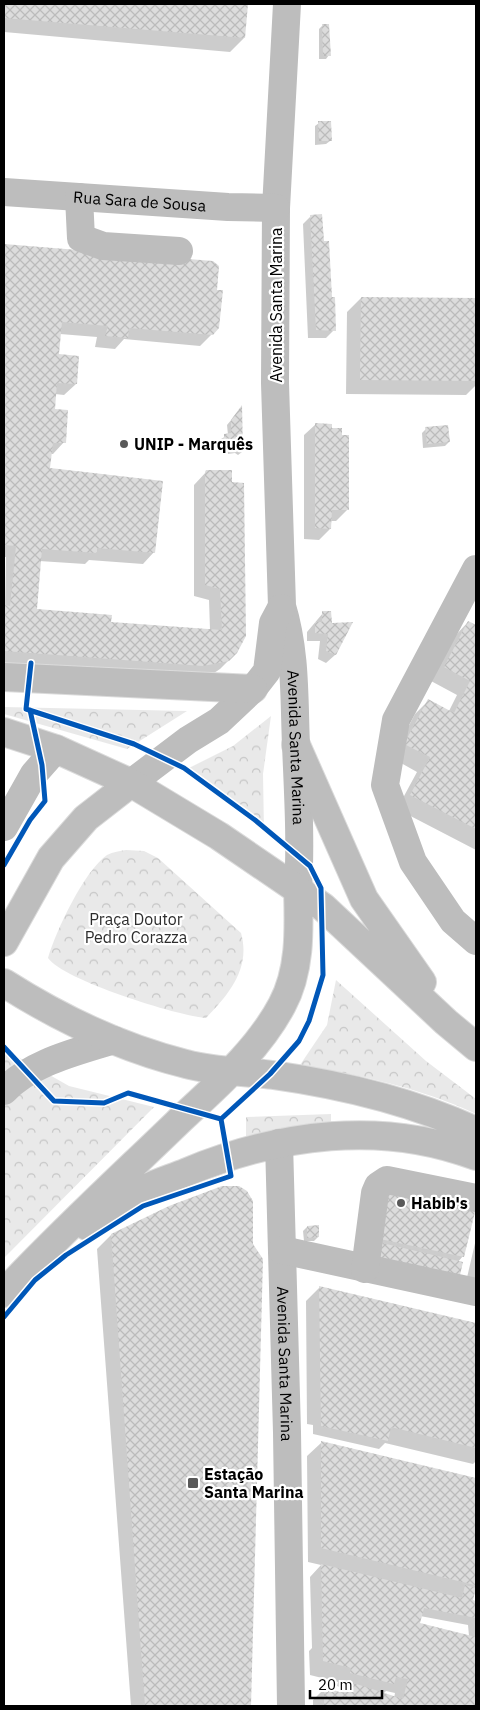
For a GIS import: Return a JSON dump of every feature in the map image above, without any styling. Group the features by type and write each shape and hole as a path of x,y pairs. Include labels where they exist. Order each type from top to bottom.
{"main road":[{"name":"Avenida Santa Marina","path":"287,4 276,208 275,383 282,606 288,628 294,678 300,838 298,890"},
{"name":"Rua Sara de Sousa","path":"4,192 228,208 276,208"},
{"path":"79,197 81,238 104,246 180,251"},
{"path":"476,569 396,720 385,785 413,862 452,921 476,941"},
{"name":"Avenida Santa Marina","path":"131,782 188,740 219,720 253,689 267,671 273,624 282,606"},
{"path":"4,677 253,689"},
{"path":"4,732 56,749 131,782 219,836 330,914 446,1022 476,1047"},
{"path":"296,745 364,899 425,987 446,1022"},
{"path":"4,827 34,774 56,749"},
{"path":"4,942 51,858 86,818 131,782"},
{"path":"4,1293 36,1259 231,1072 266,1032 283,1003 295,967 298,947 298,890"},
{"path":"4,983 30,1000 114,1040 187,1065 231,1072 270,1074 319,1082 394,1099 476,1131"},
{"path":"4,1091 14,1080 56,1060 114,1040"},
{"path":"36,1259 146,1189 227,1155 279,1143 344,1134 408,1137 476,1156"},
{"name":"Avenida Santa Marina","path":"279,1143 292,1706"},
{"path":"365,1269 375,1193 378,1186 387,1180 476,1198"},
{"path":"282,1250 476,1292"}],"green space":[{"path":"4,707 187,711 127,749 4,714"},
{"path":"271,716 263,774 264,832 231,803 185,770 233,746"},
{"name":"Praça Doutor Pedro Corazza","path":"126,850 144,851 158,858 241,933 243,958 236,980 223,1000 206,1018 148,1004 97,986 58,967 48,958 64,918 89,874 107,855"},
{"path":"336,980 426,1061 476,1099 476,1114 412,1090 345,1073 300,1065 327,1025"},
{"path":"4,1049 69,1086 154,1107 4,1258"},
{"path":"331,1114 331,1126 246,1136 246,1117"}],"building":[{"path":"4,4 248,4 245,38 4,18"},
{"path":"322,24 329,24 331,56 323,56"},
{"path":"318,121 331,121 332,141 319,141"},
{"path":"322,214 324,241 329,241 332,297 335,297 336,331 316,330 310,215"},
{"path":"4,244 213,261 219,266 217,290 223,290 219,328 213,335 129,328 128,338 105,336 108,326 62,322 59,354 79,356 77,384 57,383 55,409 68,410 66,443 53,443 50,468 163,481 155,553 97,548 97,553 42,549 37,609 112,615 111,622 222,630 220,589 205,585 205,472 206,470 232,470 232,482 244,483 246,636 237,653 229,661 203,666 4,651 4,605 10,606 16,546 4,545"},
{"path":"361,297 476,298 476,381 360,380"},
{"path":"242,405 243,452 239,449 231,450 231,446 224,447 224,434 231,433 231,420"},
{"path":"315,423 332,424 332,428 342,428 342,435 349,435 349,510 332,510 331,529 315,528"},
{"path":"448,425 450,442 427,444 425,427"},
{"path":"322,611 331,611 332,623 353,622 336,655 326,651 328,634 315,633 315,622 322,622"},
{"path":"468,621 476,625 476,829 410,795 430,757 404,744 428,699 454,713 470,681 444,667"},
{"name":"Estação Santa Marina","path":"222,1186 239,1186 247,1191 253,1201 253,1244 263,1259 251,1706 145,1706 111,1234 169,1206"},
{"path":"389,1190 476,1208 464,1257 380,1239"},
{"path":"319,1225 319,1237 307,1238 307,1226"},
{"path":"382,1243 463,1262 458,1284 378,1269"},
{"path":"319,1286 476,1323 476,1448 391,1427 388,1441 321,1426"},
{"path":"321,1441 476,1478 475,1585 321,1548"},
{"path":"321,1564 462,1598 465,1585 476,1588 473,1600 476,1601 476,1618 424,1608 420,1623 476,1637 476,1706 324,1706 324,1687 343,1693 347,1681 403,1699 408,1679 396,1677 394,1684 350,1673 351,1668 323,1661"}],"cycle path":[{"path":"31,663 26,709 134,744 184,768 255,820 310,866 321,888 323,975 309,1021 299,1041 270,1074 221,1119"},
{"path":"4,865 30,820 45,801 42,765 30,710"},
{"path":"4,1047 54,1101 104,1103 128,1093 221,1119"},
{"path":"4,1317 35,1280 66,1255 143,1206 231,1176 221,1119"}],"place":[{"name":"UNIP - Marquês","path":"124,444"},
{"name":"Habib's","path":"401,1203"},
{"name":"Estação Santa Marina","path":"193,1483"}]}
